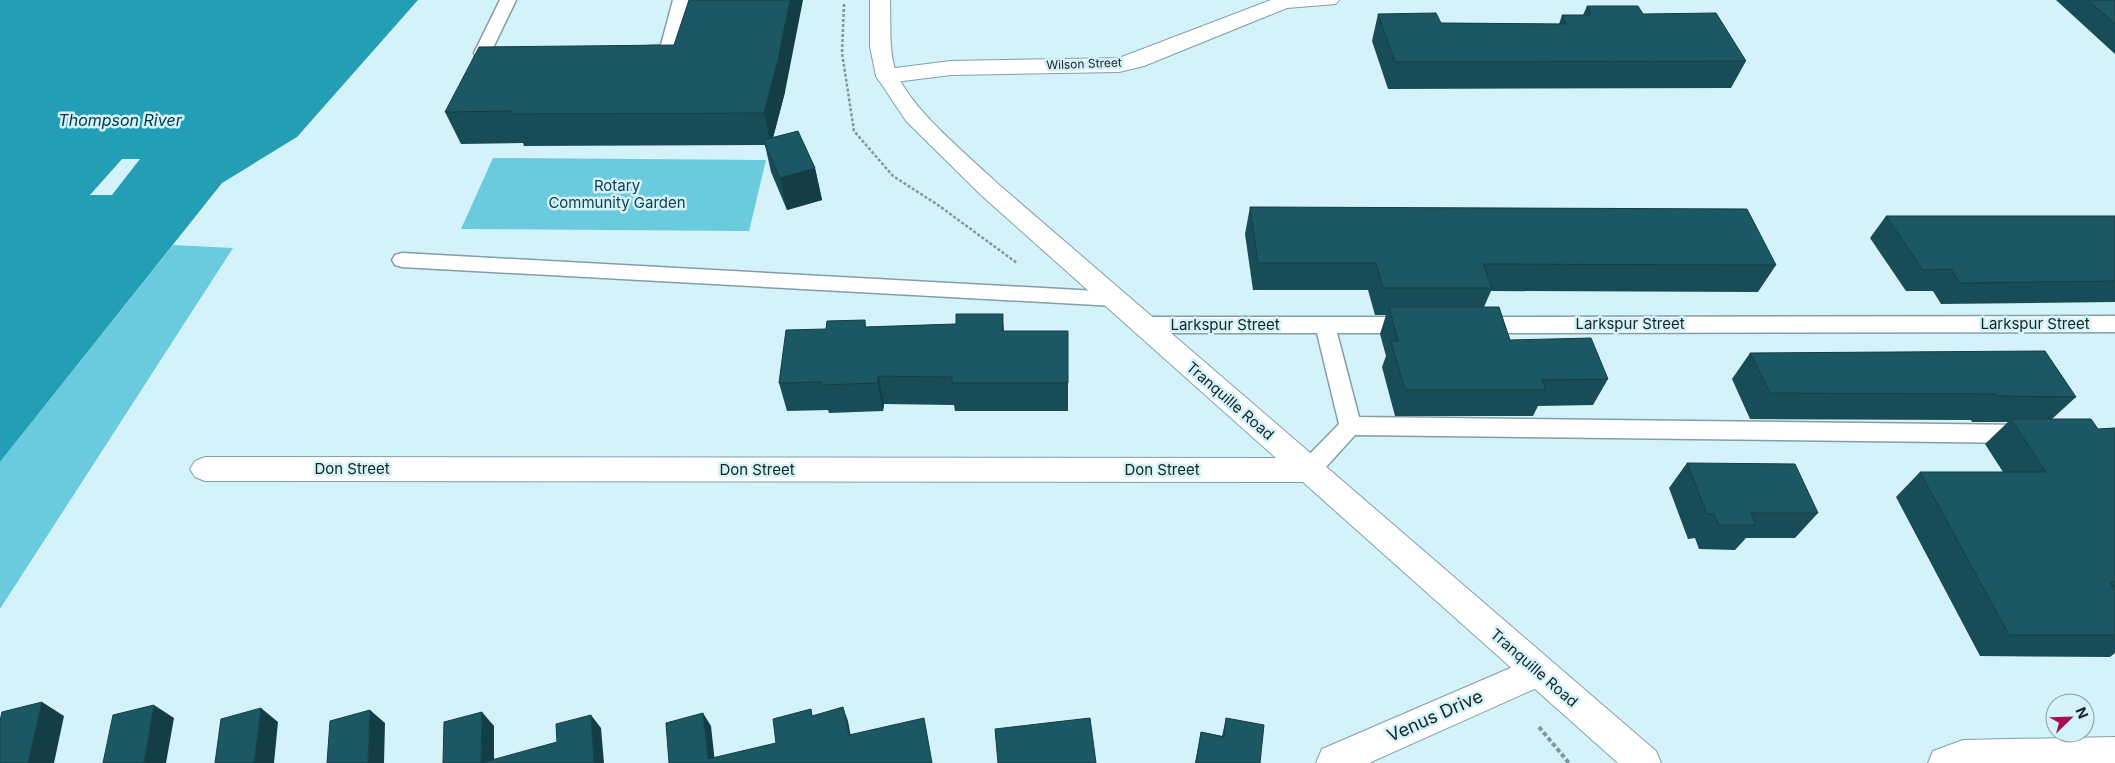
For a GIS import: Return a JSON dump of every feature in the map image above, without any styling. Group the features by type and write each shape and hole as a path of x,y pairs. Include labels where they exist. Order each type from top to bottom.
{"street":[{"name":"Tranquille Road","path":"880,0 881,47 887,76 914,116 983,182 1144,325 1644,763"},
{"name":"Wilson Street","path":"887,76 951,68 1119,64 1136,61 1284,2 1329,0"},
{"name":"Don Street","path":"205,469 1309,470"},
{"name":"Venus Drive","path":"1334,763 1334,761 1538,671"},
{"path":"1944,763 1963,757 2115,754"}],"lane":[{"path":"508,0 482,53 521,52"},
{"path":"629,51 668,50 681,0"},
{"path":"402,260 1115,299"},
{"name":"Larkspur Street","path":"1144,325 2115,324"},
{"path":"1325,325 1350,426"},
{"path":"1309,470 1350,426 2041,434"}],"path":[{"path":"1538,725 1569,763"}],"green space":[{"name":"Rotary Community Garden","path":"493,158 766,160 749,231 461,229"},
{"path":"173,245 233,248 0,609 0,462"}],"water":[{"name":"Thompson River","path":"0,0 418,0 297,137 222,183 0,462"}],"pier":[{"path":"122,159 140,159 112,195 90,195"}],"building":[{"path":"689,0 790,0 778,60 764,113 510,114 511,111 445,112 479,47 674,45"},
{"path":"2088,0 2115,0 2115,24"},
{"path":"1587,6 1638,6 1643,14 1716,13 1746,61 1395,62 1378,14 1436,13 1441,23 1566,24 1562,15 1591,15"},
{"path":"798,131 815,168 780,178 763,140"},
{"path":"1250,207 1747,209 1776,265 1483,264 1492,288 1383,288 1376,263 1258,263"},
{"path":"1886,216 2115,216 2115,281 1960,283 1951,269 1923,270"},
{"path":"1389,307 1499,307 1510,340 1591,338 1608,379 1542,380 1546,390 1405,390 1391,341 1398,341"},
{"path":"956,314 1003,314 1002,331 1068,331 1068,383 952,383 952,377 878,376 878,383 822,385 822,382 779,383 786,330 826,329 827,321 865,320 865,327 956,324"},
{"path":"2045,351 2076,397 1998,396 1996,394 1770,393 1750,353"},
{"path":"2011,419 2091,419 2098,429 2115,428 2115,582 2110,582 2115,591 2115,635 2009,635 1920,472 2046,472"},
{"path":"1687,463 1795,464 1818,513 1751,513 1756,525 1719,525 1714,514 1707,514"},
{"path":"42,702 28,763 0,763 0,721 2,712"},
{"path":"154,705 144,763 103,763 113,715"},
{"path":"843,707 849,735 924,718 932,763 669,763 666,723 703,713 708,759 776,743 773,719 811,709 812,716"},
{"path":"261,708 254,763 215,763 221,719"},
{"path":"370,710 368,763 327,763 330,721"},
{"path":"482,712 481,763 443,763 444,722"},
{"path":"591,715 594,763 481,763 557,742 556,724"},
{"path":"1090,718 1096,763 998,763 995,729"},
{"path":"1226,718 1264,725 1260,763 1196,763 1201,732 1224,737"}]}
